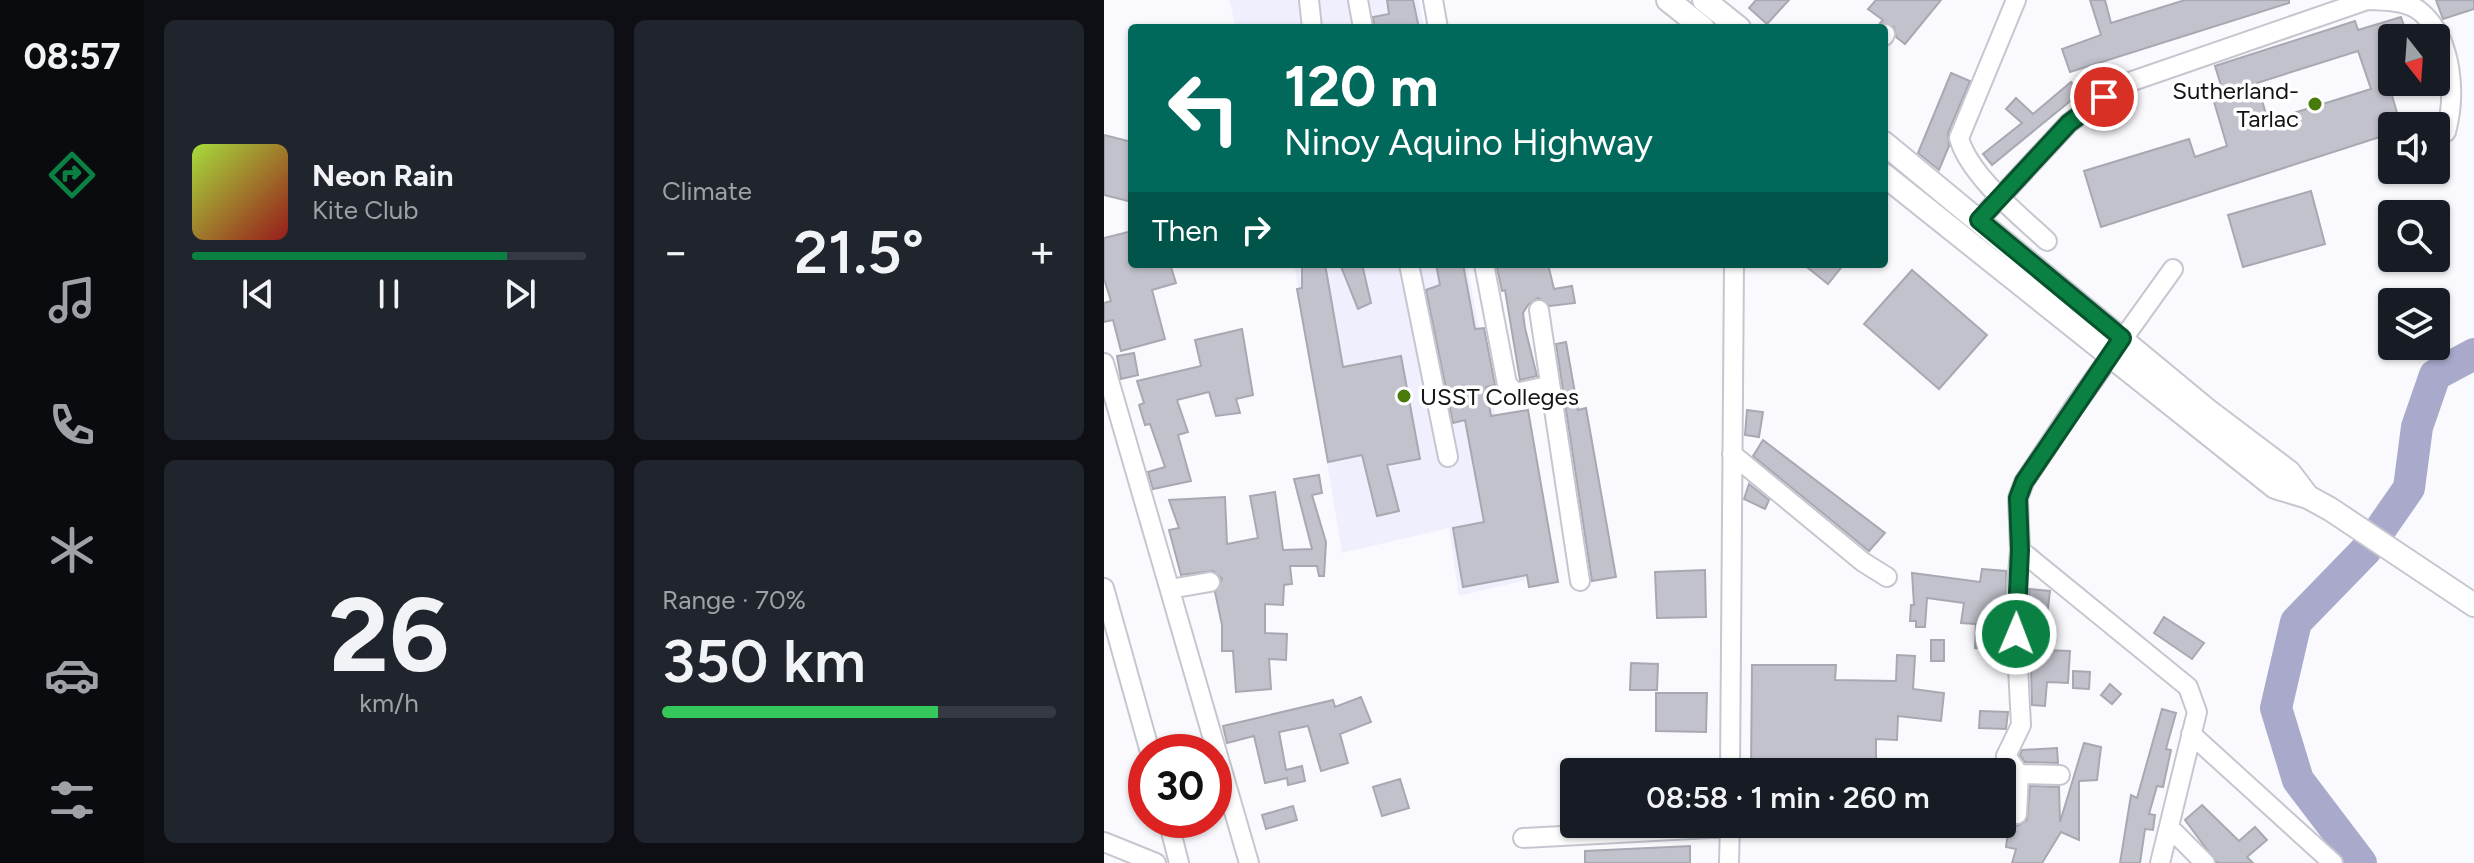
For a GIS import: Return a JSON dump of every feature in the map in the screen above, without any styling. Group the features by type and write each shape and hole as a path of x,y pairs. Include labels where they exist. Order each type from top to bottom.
{"main road":[{"path":"1668,0 1698,24"},
{"path":"1704,0 1725,24"},
{"path":"1888,146 1979,220 2115,348"},
{"path":"1888,178 2115,348 2289,472 2308,497 2474,605"}],"street":[{"path":"1309,0 1312,24"},
{"path":"1358,0 1362,24"},
{"path":"1433,0 1437,24"},
{"path":"2016,0 1959,138 1963,151 2001,198 2047,241"},
{"path":"1979,220 2069,123 2121,85 2367,0 2399,2 2421,12 2440,37 2450,74 2450,117"},
{"path":"1410,268 1448,457"},
{"path":"1485,268 1507,384 1516,393 1548,386"},
{"path":"1730,758 1734,268"},
{"path":"2007,758 2021,725 2015,610 2020,550 2018,498 2024,482 2173,269"},
{"path":"1539,310 1548,386 1580,581"},
{"path":"1104,363 1249,863"},
{"path":"1732,454 1863,562 1887,577"},
{"path":"2020,550 2188,687 2197,712 2160,863"},
{"path":"1170,589 1210,582"},
{"path":"1104,588 1145,734"},
{"path":"2191,734 2333,863"},
{"path":"2016,780 2060,775"},
{"path":"2016,806 2017,814"},
{"path":"2169,827 2205,863"},
{"path":"1523,838 1560,836"},
{"path":"1173,838 1179,863"},
{"path":"1729,863 1730,838"},
{"path":"1104,842 1156,863"}],"shaded area":[{"path":"1229,0 1419,0 1423,24 1235,24"},
{"name":"USST Colleges","path":"1295,268 1468,268 1526,580 1459,596 1449,528 1342,553"}],"building":[{"path":"1387,0 1413,0 1418,24 1374,24 1373,17 1389,14"},
{"path":"1756,0 1789,0 1767,24 1749,8"},
{"path":"1876,0 1941,0 1905,44 1896,37 1894,27 1880,23 1883,20 1868,9"},
{"path":"2090,0 2105,0 2111,23 2185,0 2289,0 2289,3 2070,72 2062,49 2101,35"},
{"path":"2436,0 2474,0 2474,9 2443,19"},
{"path":"2401,17 2403,24 2378,24 2378,96 2392,96 2397,112 2378,112 2378,138 2101,227 2084,171 2189,139 2195,157 2227,146 2212,95 2223,92 2215,66 2355,21 2358,30","holes":["2358,51 2371,89 2268,121 2257,83"]},
{"path":"1951,73 1970,81 1948,133 1949,146 1939,170 1918,153"},
{"path":"2071,82 2080,93 1992,165 1983,154 2022,123 2006,109 2016,98 2033,114"},
{"path":"1104,135 1128,141 1128,201 1104,195"},
{"path":"2311,191 2325,244 2243,267 2228,215"},
{"path":"1128,232 1128,268 1171,268 1176,283 1152,290 1165,339 1121,351 1113,320 1104,322 1104,303 1111,301 1104,279 1104,238"},
{"path":"1302,268 1326,268 1343,367 1401,356 1420,459 1387,465 1399,511 1377,516 1362,455 1328,462 1297,289 1302,288"},
{"path":"1342,268 1363,268 1371,303 1358,309"},
{"path":"1437,268 1464,268 1475,329 1484,328 1495,385 1486,387 1491,416 1528,410 1558,582 1529,587 1527,575 1463,587 1453,528 1484,522 1465,420 1453,423 1426,290 1440,285"},
{"path":"1497,268 1549,268 1554,289 1572,286 1575,303 1550,306 1538,298 1523,313 1537,376 1520,380 1505,290 1502,291"},
{"path":"1808,268 1841,268 1828,284"},
{"path":"1912,270 1987,335 1939,389 1864,324"},
{"path":"1242,329 1253,395 1236,399 1240,413 1216,416 1209,392 1177,400 1188,432 1178,435 1191,481 1153,489 1148,472 1165,467 1150,424 1145,425 1139,405 1144,403 1137,381 1201,366 1195,340"},
{"path":"1566,342 1578,410 1586,408 1616,577 1592,581 1556,344"},
{"path":"1134,353 1138,375 1121,379 1117,356"},
{"path":"1747,410 1763,412 1759,437 1745,435"},
{"path":"1763,440 1885,533 1869,551 1753,456"},
{"path":"1319,475 1322,493 1312,495 1326,542 1324,576 1319,576 1317,566 1290,566 1292,584 1284,585 1283,605 1265,604 1265,633 1287,634 1286,660 1269,659 1271,689 1236,692 1233,651 1222,651 1222,625 1215,592 1222,579 1213,571 1181,575 1169,530 1179,528 1169,500 1225,497 1227,544 1258,538 1250,496 1275,492 1283,550 1312,549 1294,479"},
{"path":"1749,484 1769,500 1765,509 1744,499"},
{"path":"1982,569 2006,571 2005,650 1975,648 1976,624 1961,623 1964,603 1927,598 1925,627 1916,627 1916,621 1910,621 1911,605 1914,605 1912,573 1980,582"},
{"path":"1705,570 1706,617 1657,618 1655,572"},
{"path":"2029,589 2050,591 2043,650 2070,651 2068,683 2047,682 2045,706 2032,705"},
{"path":"2164,617 2204,643 2192,659 2154,633"},
{"path":"1931,640 1944,640 1944,661 1931,661"},
{"path":"1897,655 1915,656 1913,689 1944,693 1941,721 1898,716 1897,740 1876,739 1876,758 1751,758 1752,665 1836,665 1835,680 1896,681"},
{"path":"1631,663 1658,664 1657,690 1630,690"},
{"path":"2073,671 2090,672 2089,689 2073,688"},
{"path":"2110,684 2121,694 2112,704 2101,695"},
{"path":"1656,693 1707,693 1706,732 1656,731"},
{"path":"1361,697 1371,722 1340,734 1348,763 1321,771 1308,726 1279,732 1286,770 1302,766 1305,781 1288,785 1287,778 1265,783 1254,736 1232,742 1232,734 1225,734 1223,726 1333,700 1335,707"},
{"path":"2162,709 2176,713 2166,749 2171,750 2163,787 2157,786 2149,814 2155,815 2153,830 2145,829 2140,863 2120,863 2131,795 2137,798"},
{"path":"1980,711 2008,712 2006,729 1979,728"},
{"path":"2084,743 2101,747 2097,780 2079,781 2079,840 2061,832 2042,863 2012,863 2016,849 2006,847 2007,838 2016,838 2016,825 2027,820 2030,786 2059,787 2060,822"},
{"path":"2057,748 2058,763 2025,762 2020,755 2022,750"},
{"path":"1400,779 1409,808 1382,816 1373,787"},
{"path":"2202,805 2239,841 2255,827 2267,840 2247,857 2253,863 2217,863 2185,820"},
{"path":"1293,806 1297,820 1266,829 1262,815"},
{"path":"1690,846 1690,863 1585,863 1585,851"}],"waterway":[{"path":"2361,863 2298,780 2276,708 2296,622 2366,550 2409,488 2417,427 2435,375 2474,354"}],"place":[{"name":"Sutherland- Tarlac","path":"2315,104"},
{"name":"USST Colleges","path":"1404,396"}],"route":[{"path":"2016,634 2020,550 2018,498 2024,482 2122,338 1979,220 2069,123 2104,97"}]}
